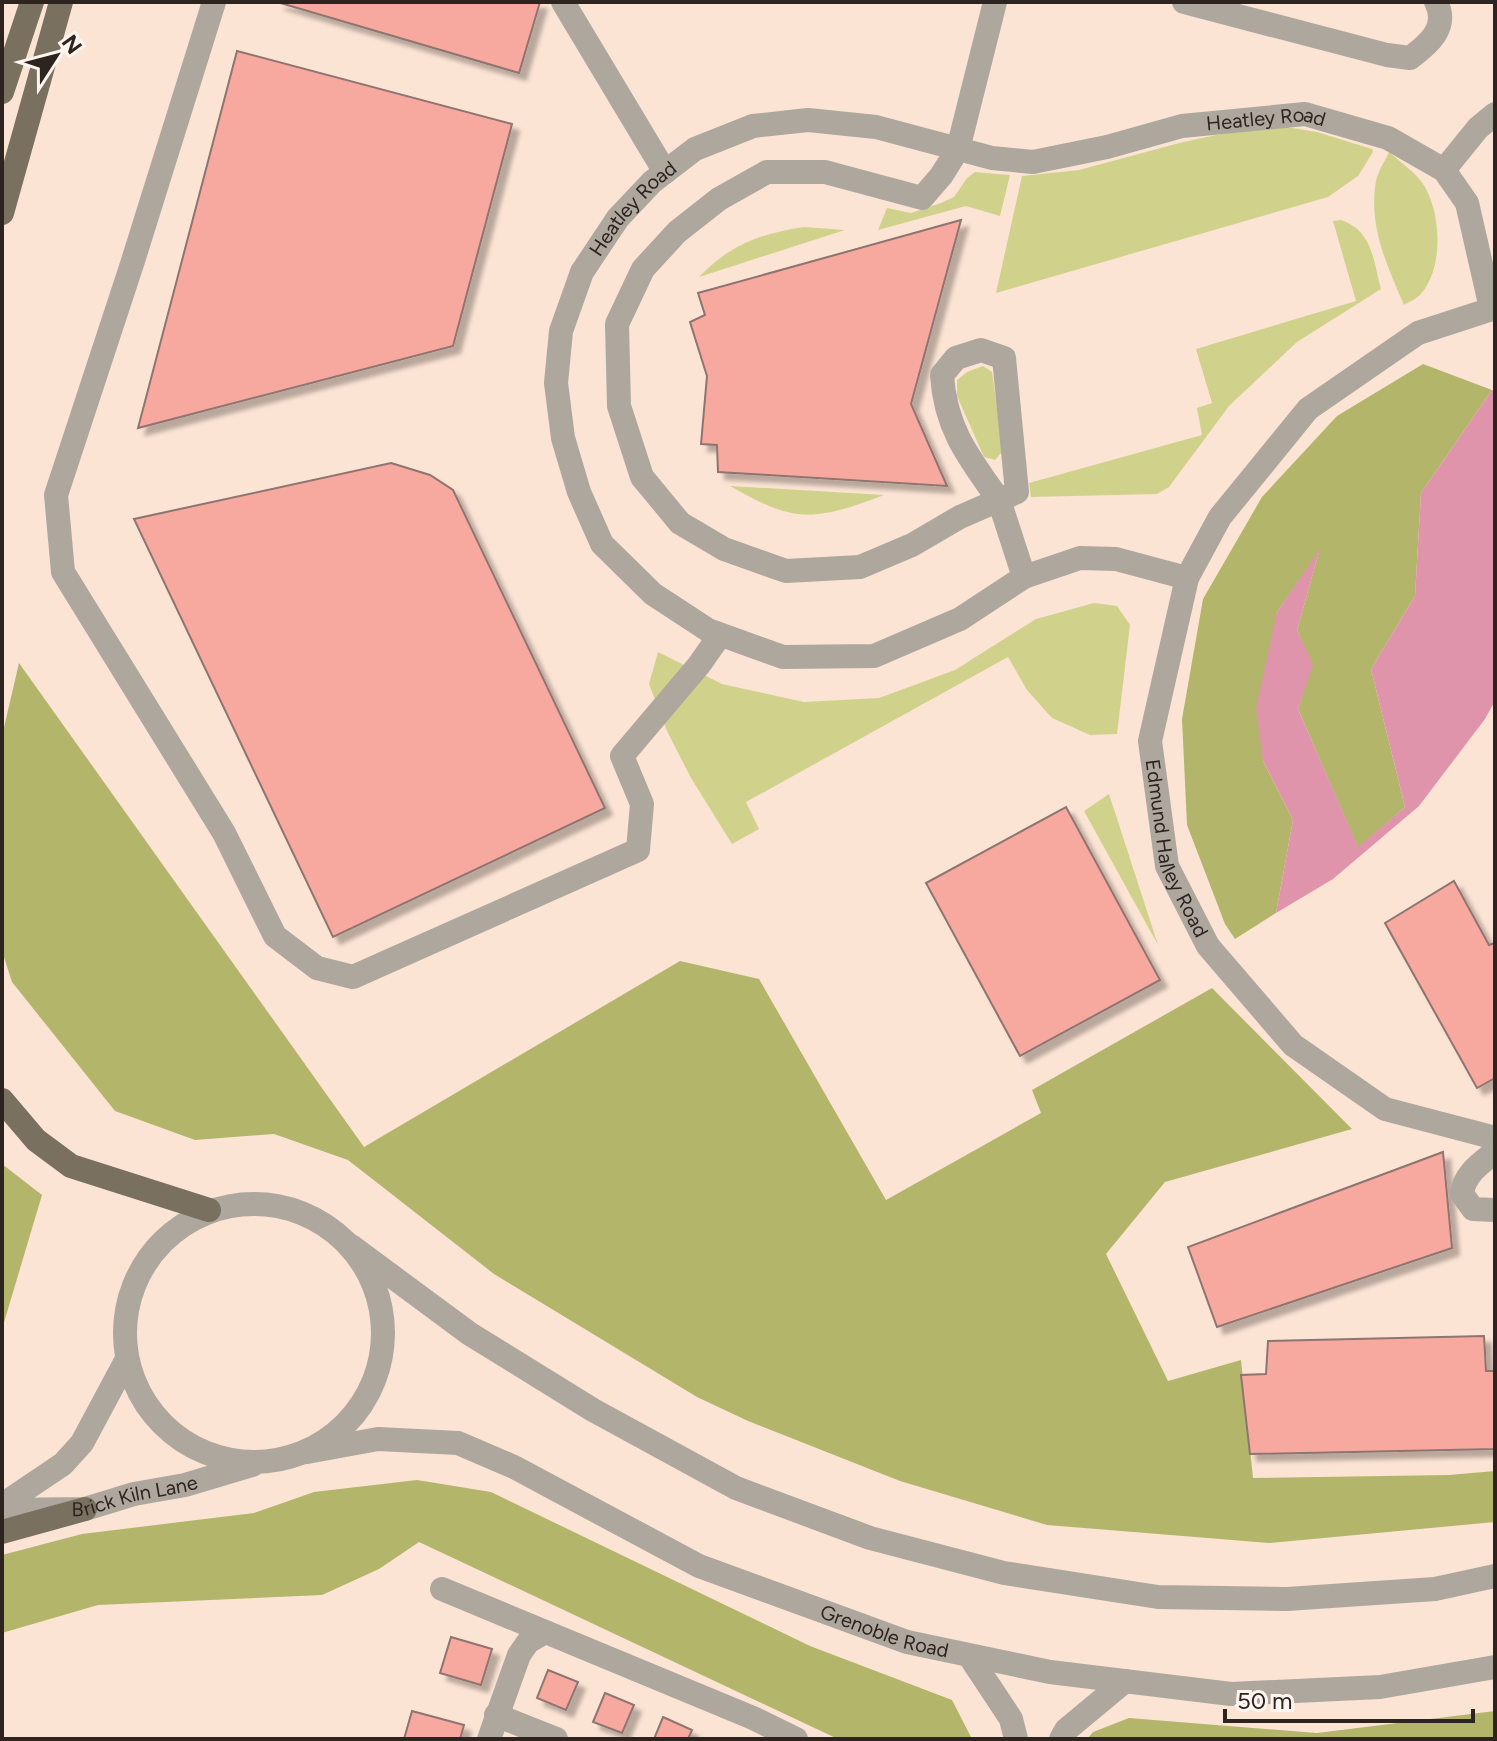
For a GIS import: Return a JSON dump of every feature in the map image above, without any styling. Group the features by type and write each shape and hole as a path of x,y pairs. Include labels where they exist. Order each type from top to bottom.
{"main road":[{"path":"2,92 32,2"},
{"path":"2,213 61,2"},
{"path":"2,1100 36,1140 71,1166 209,1210"},
{"path":"2,1532 85,1509"}],"street":[{"path":"214,2 56,495 63,572 224,833 275,936 317,968 353,977 638,850 642,804 622,756 699,665 720,635"},
{"path":"563,2 665,172"},
{"path":"995,2 958,149 922,198 825,172 767,172 719,199 677,232 643,269 617,324 619,406 642,477 680,523 724,549 786,571 860,567 912,545 960,517 999,500 1017,492 1004,358 981,350 956,358 942,375 944,403 964,451 999,500 1024,577"},
{"path":"1184,2 1387,55 1410,58 1433,39 1439,29 1440,10 1436,2"},
{"name":"Heatley Road","path":"1187,578 1116,559 1080,558 1024,577 960,619 874,656 783,657 708,630 653,594 602,544 579,492 563,438 556,383 561,331 582,272 618,218 652,182 695,149 753,126 808,120 876,127 992,158 1033,162 1107,147 1182,126 1305,114 1388,138 1444,170 1467,203 1493,308"},
{"path":"1444,170 1478,128 1495,114"},
{"name":"Edmund Halley Road","path":"1493,308 1418,333 1308,409 1220,517 1187,578 1150,741 1167,866 1208,946 1293,1045 1385,1109 1495,1138"},
{"path":"1495,1152 1476,1167 1463,1184 1462,1194 1473,1209 1495,1210"},
{"path":"351,1246 376,1288 384,1336 374,1384 347,1424 307,1452 262,1463 216,1457 175,1436 144,1402 127,1359 126,1313 140,1270 169,1234 209,1210 247,1203 285,1206 321,1221 470,1334 593,1410 736,1488 870,1538 1004,1573 1158,1597 1287,1599 1435,1589 1495,1576"},
{"name":"Brick Kiln Lane","path":"2,1508 63,1464 82,1443 127,1359"},
{"name":"Grenoble Road","path":"307,1452 378,1439 458,1443 514,1467 699,1566 907,1642 1050,1672 1231,1694 1380,1687 1495,1667"},
{"name":"Brick Kiln Lane","path":"2,1508 85,1509 262,1463"},
{"path":"442,1589 753,1718 796,1739"},
{"path":"489,1739 519,1655 528,1642 545,1632"},
{"path":"970,1657 1011,1719 1016,1739"},
{"path":"1061,1739 1066,1730 1125,1681"},
{"path":"496,1715 556,1739"}],"green space":[{"path":"1269,124 1317,132 1372,149 1373,152 1358,176 1328,197 996,293 1022,176 1079,170 1183,142"},
{"path":"1389,152 1422,182 1437,227 1436,257 1428,284 1418,296 1404,305 1381,245 1375,213 1376,181"},
{"path":"975,172 1010,175 1000,216 966,206 878,230 887,208 911,213 941,203 954,197"},
{"path":"1341,220 1360,231 1366,239 1381,289 1297,342 1229,406 1169,487 1157,494 1031,497 1029,483 1202,435 1197,408 1212,403 1196,349 1356,301 1333,221"},
{"path":"804,227 845,230 699,277 722,257 747,242"},
{"path":"1423,364 1492,390 1421,493 1415,596 1371,669 1405,807 1358,848 1298,709 1312,665 1297,630 1319,552 1277,612 1263,761 1293,820 1276,913 1235,939 1225,924 1187,825 1182,719 1203,599 1262,497 1337,416"},
{"path":"983,366 992,372 1003,451 995,460 984,457 957,396 957,380"},
{"path":"730,486 884,495 840,510 806,514 772,507"},
{"path":"1094,603 1117,606 1130,625 1117,734 1090,735 1052,718 1027,690 1008,657 746,802 759,829 732,844 691,778 667,731 649,684 658,652 722,684 804,702 879,698 955,670 1036,619"},
{"path":"19,663 364,1147 680,961 759,979 886,1200 1041,1113 1032,1090 1212,988 1352,1129 1165,1182 1106,1254 1168,1381 1241,1360 1253,1478 1449,1475 1495,1471 1495,1522 1269,1543 1047,1525 900,1481 748,1421 697,1397 494,1274 348,1160 274,1134 195,1140 115,1111 12,982 2,951 2,736"},
{"path":"1109,794 1158,945 1084,811"},
{"path":"2,1164 42,1195 2,1329"},
{"path":"417,1480 491,1492 810,1646 952,1700 972,1739 838,1739 419,1542 379,1569 322,1595 98,1605 2,1633 2,1555 82,1534 254,1513 314,1492"},
{"path":"1495,1711 1495,1739 1087,1739 1093,1732 1129,1718 1317,1733"}],"shaded area":[{"path":"1492,390 1495,391 1495,701 1485,719 1419,806 1333,879 1276,913 1293,820 1263,761 1256,708 1277,612 1320,549 1297,630 1313,665 1298,709 1358,847 1405,807 1371,669 1415,596 1421,493"}],"building":[{"path":"277,2 540,2 519,73"},
{"path":"237,51 512,124 453,346 138,428"},
{"path":"961,220 911,404 947,486 718,472 717,445 701,444 707,376 690,322 705,315 698,293"},
{"path":"391,463 430,475 453,490 605,808 333,937 134,519"},
{"path":"1066,807 1160,980 1020,1056 926,883"},
{"path":"1454,881 1489,945 1495,943 1495,1078 1477,1088 1385,923"},
{"path":"1443,1152 1452,1248 1217,1327 1188,1247"},
{"path":"1484,1336 1486,1371 1495,1371 1495,1449 1250,1454 1241,1375 1266,1374 1268,1341"},
{"path":"451,1637 492,1649 481,1685 440,1673"},
{"path":"548,1670 578,1682 566,1710 537,1698"},
{"path":"605,1693 634,1705 622,1733 593,1722"},
{"path":"412,1711 464,1725 460,1739 404,1739"},
{"path":"663,1717 692,1730 688,1739 654,1739"}]}
